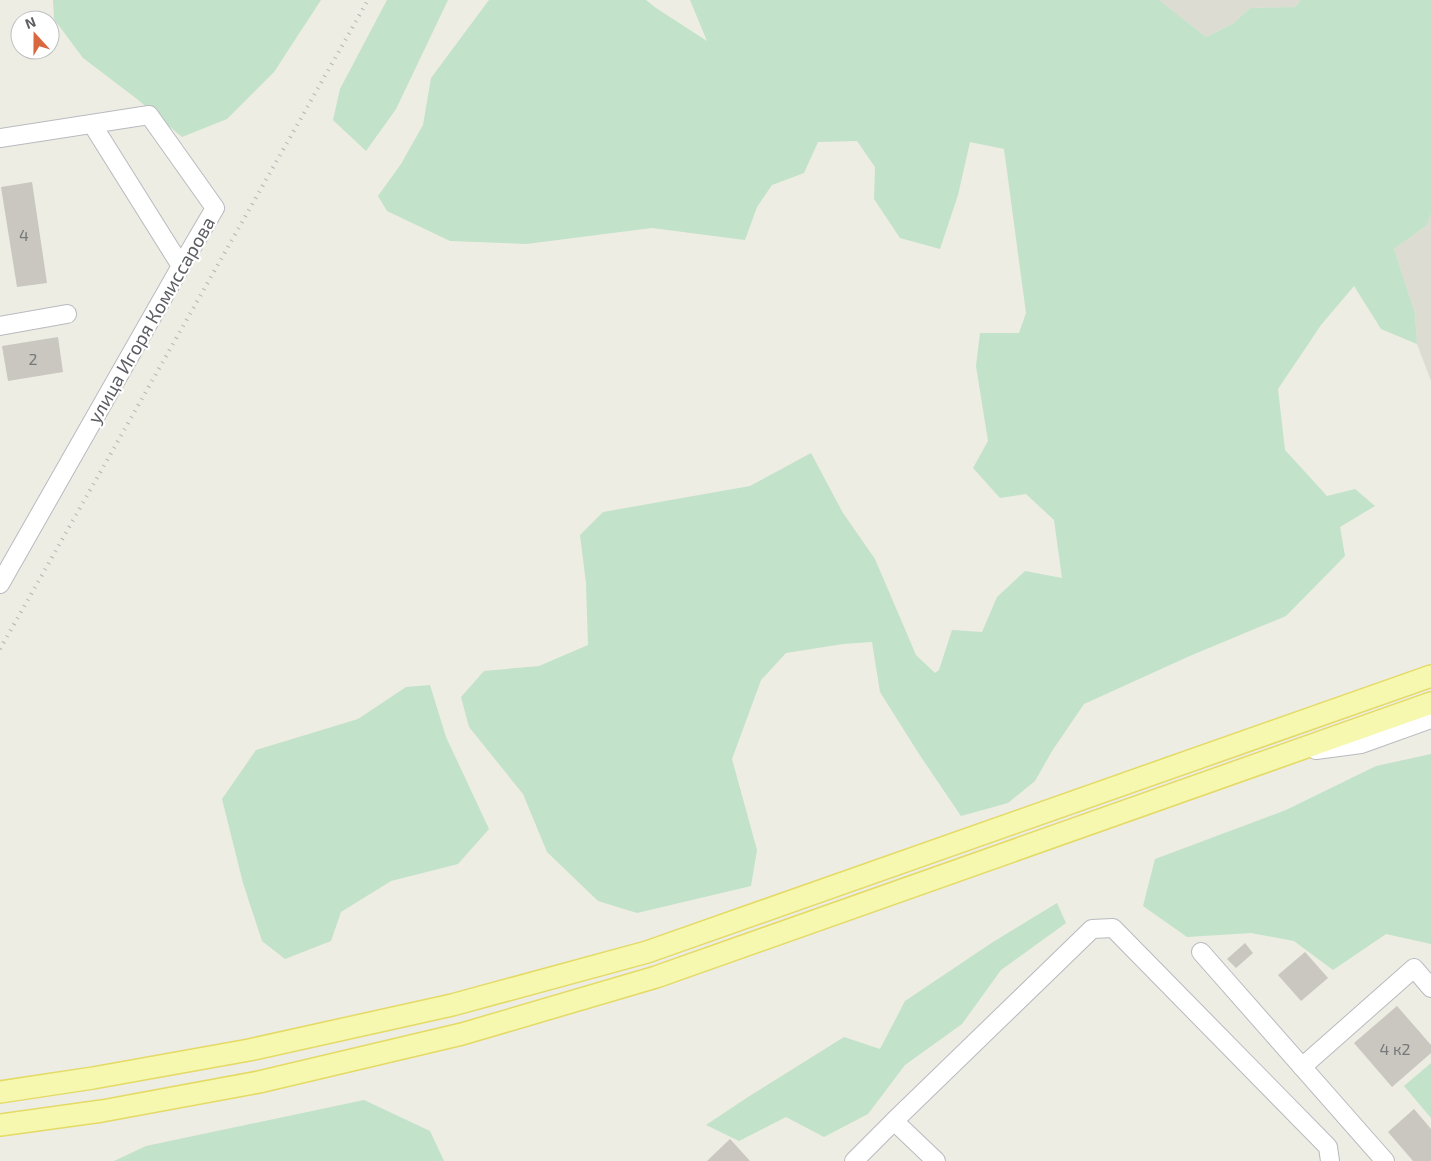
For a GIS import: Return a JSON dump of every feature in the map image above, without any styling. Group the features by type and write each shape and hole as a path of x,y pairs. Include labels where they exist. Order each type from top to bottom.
{"main road":[{"path":"0,1092 93,1078 248,1050 452,1005 647,952 1431,676"},
{"path":"0,1125 102,1111 259,1082 472,1032 656,977 1431,703"}],"street":[{"name":"улица Игоря Комиссарова","path":"0,138 149,115 215,208 0,584"},
{"path":"92,124 181,266"},
{"path":"0,326 67,314"},
{"path":"1288,754 1361,744 1431,719"},
{"path":"854,1161 1092,928 1112,928 1328,1147 1330,1161"},
{"path":"1201,952 1385,1161"},
{"path":"1302,1067 1414,968 1431,988"},
{"path":"894,1120 936,1161"}],"shaded area":[{"path":"1159,0 1301,0 1295,7 1250,8 1234,23 1206,37"},
{"path":"1431,214 1431,381 1417,344 1415,313 1394,249 1427,225"}],"green space":[{"path":"53,0 321,0 274,72 227,119 182,137 137,99 83,58 60,27 60,10 54,10"},
{"path":"387,0 448,0 396,109 366,151 333,120 340,89"},
{"path":"489,0 646,0 707,41 690,0 1159,0 1206,37 1234,23 1250,8 1295,7 1301,0 1431,0 1431,214 1427,225 1394,249 1415,313 1417,344 1381,329 1354,286 1321,325 1278,389 1285,450 1327,496 1355,489 1375,506 1340,527 1345,556 1286,616 1192,655 1084,704 1052,751 1035,781 1008,803 961,816 880,692 872,642 843,644 786,653 761,680 732,759 757,850 751,886 637,913 598,901 547,852 523,794 469,727 461,697 484,671 539,666 588,645 586,583 580,535 603,512 750,486 811,453 843,513 875,559 916,655 935,673 939,670 952,630 982,632 997,597 1025,571 1062,578 1054,520 1026,494 1000,498 973,468 988,441 976,366 980,333 1019,333 1026,313 1004,149 970,142 958,195 940,249 900,238 874,199 875,167 857,141 818,142 804,173 772,185 757,207 745,240 652,228 526,244 450,241 387,211 378,196 401,164 423,125 431,78"},
{"path":"430,685 446,737 489,829 458,864 391,881 341,912 331,941 285,959 262,941 243,883 222,799 256,750 358,719 406,687"},
{"path":"1431,754 1431,944 1386,934 1333,970 1294,941 1251,933 1187,937 1143,906 1155,859 1286,810 1376,766"},
{"path":"1057,903 1066,923 1001,970 962,1024 905,1065 868,1114 824,1137 786,1117 739,1141 706,1125 844,1037 880,1049 905,1001 993,942"},
{"path":"1431,1063 1431,1118 1404,1086"},
{"path":"364,1100 430,1131 444,1161 114,1161 146,1146"}],"building":[{"path":"32,182 47,283 17,287 1,187"},
{"path":"58,337 63,372 8,381 2,346"},
{"path":"1245,943 1253,953 1236,968 1227,959"},
{"path":"1305,952 1328,978 1301,1001 1278,975"},
{"path":"1397,1006 1431,1045 1431,1053 1392,1087 1354,1043"},
{"path":"1414,1109 1431,1129 1431,1161 1413,1161 1388,1132"},
{"path":"730,1139 750,1161 707,1161"}],"railway":[{"path":"0,649 368,0"}]}
